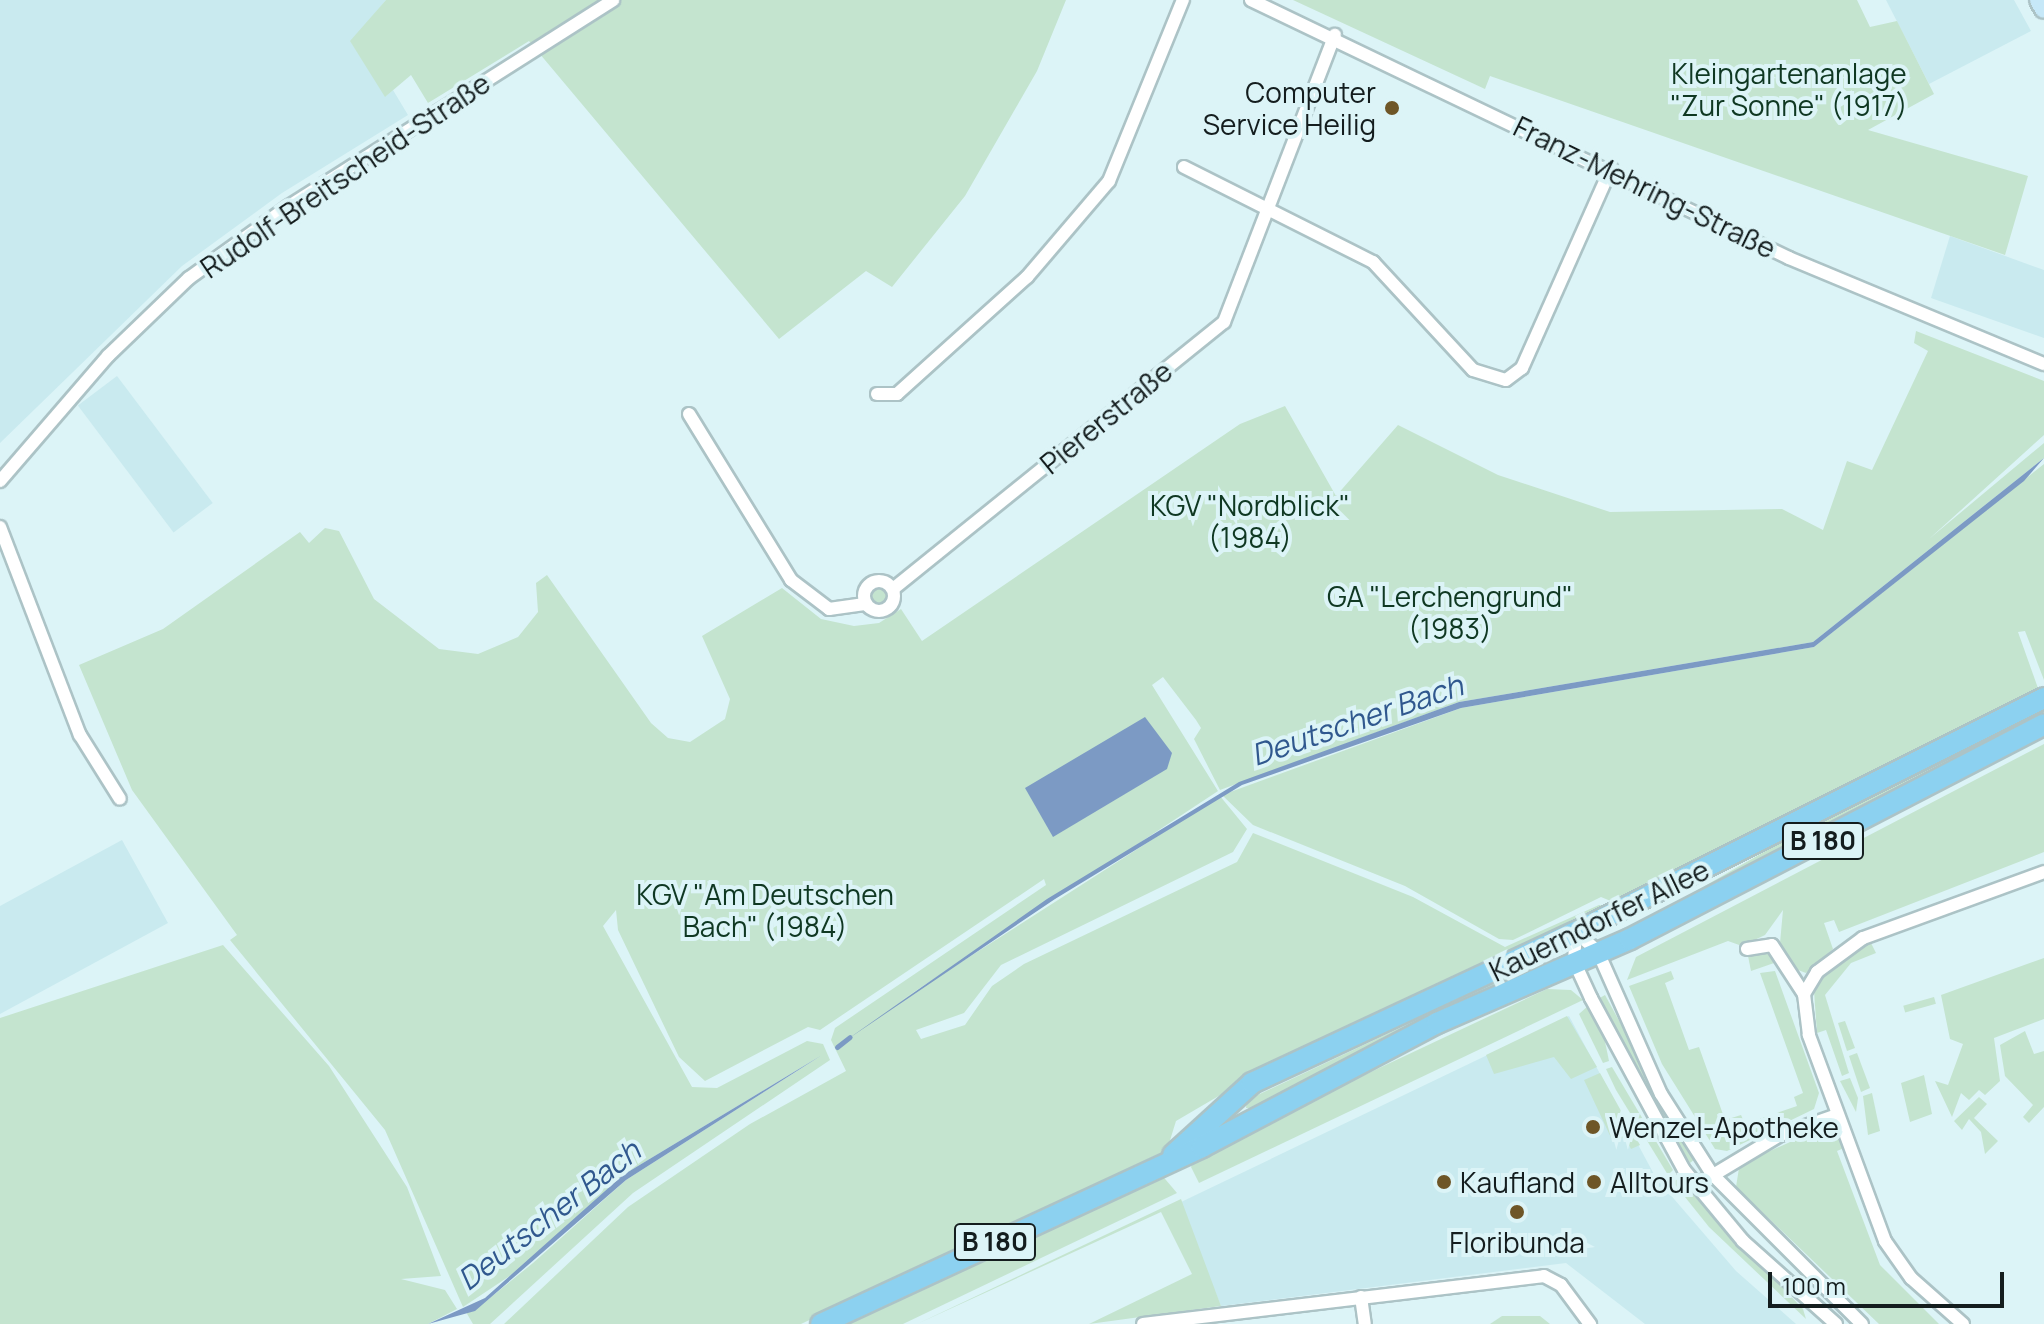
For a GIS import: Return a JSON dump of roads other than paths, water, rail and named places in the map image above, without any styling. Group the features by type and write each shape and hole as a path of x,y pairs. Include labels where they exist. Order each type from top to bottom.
{"main road":[{"path":"2039,0 2044,9"},
{"name":"Kauerndorfer Allee","path":"1168,1160 1252,1083 1576,932 2044,698"},
{"name":"Kauerndorfer Allee","path":"821,1324 1598,952 2044,724"}],"street":[{"name":"Rudolf-Breitscheid-Straße","path":"0,481 108,356 189,278 289,206 613,0"},
{"path":"877,394 897,394 1027,277 1109,181 1183,0"},
{"name":"Franz-Mehring-Straße","path":"1251,0 1335,35 1789,258 2044,364"},
{"name":"Piererstraße","path":"689,414 791,580 829,609 865,604 886,610 893,589 1224,322 1335,35"},
{"path":"1184,167 1373,262 1473,370 1506,380 1522,368 1611,168"},
{"path":"0,527 80,735 120,799"},
{"name":"Piererstraße","path":"865,604 874,581 893,589"},
{"path":"1804,994 1817,972 1863,938 2044,872"},
{"path":"1576,932 1598,952 1661,1094 1712,1174 1862,1324"},
{"path":"1576,932 1574,961 1630,1077 1695,1186 1766,1264 1836,1324"},
{"path":"1747,949 1772,945 1804,994 1809,1035 1890,1250 1963,1324"},
{"path":"1695,1186 1780,1135 1837,1115"},
{"path":"1143,1324 1544,1276 1561,1285 1590,1324"},
{"path":"1361,1297 1365,1324"}],"water":[{"path":"2044,458 2024,481 1814,647 1461,708 1242,785 1055,899 845,1041 1047,899 1239,782 1459,702 1813,642"},
{"path":"1145,717 1172,753 1167,769 1053,837 1025,788"},
{"path":"822,1055 626,1180 475,1311 428,1324 485,1298 623,1175"}],"waterway":[{"name":"Deutscher Bach","path":"837,1047 850,1037"}],"place":[{"name":"Computer Service Heilig","path":"1392,108"},
{"name":"Wenzel-Apotheke","path":"1593,1127"},
{"name":"Kaufland","path":"1444,1182"},
{"name":"Alltours","path":"1594,1182"},
{"name":"Floribunda","path":"1517,1212"}],"park label":[{"name":"Kleingartenanlage \"Zur Sonne\" (1917)","path":"1789,89"},
{"name":"KGV \"Nordblick\" (1984)","path":"1250,521"},
{"name":"GA \"Lerchengrund\" (1983)","path":"1450,612"},
{"name":"KGV \"Am Deutschen Bach\" (1984)","path":"765,910"}]}
